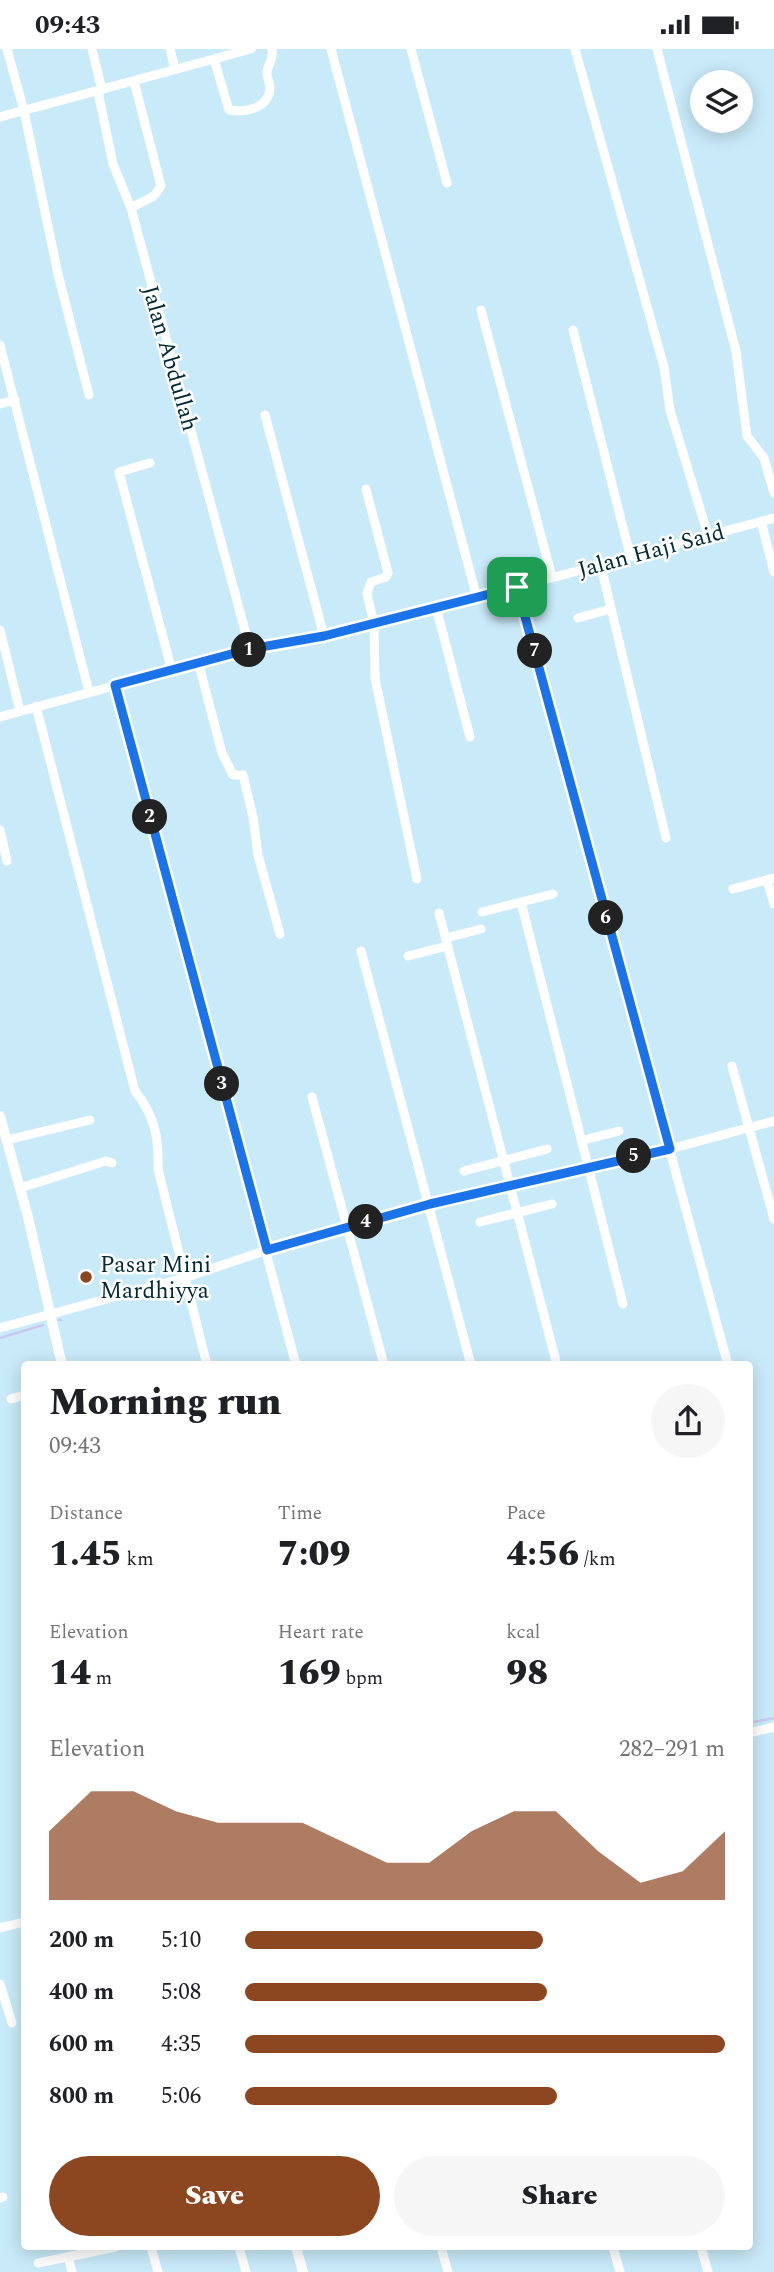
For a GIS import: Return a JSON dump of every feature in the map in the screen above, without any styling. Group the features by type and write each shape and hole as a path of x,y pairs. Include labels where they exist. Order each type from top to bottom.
{"street":[{"path":"7,49 24,111 53,253 89,395"},
{"name":"Jalan Abdullah","path":"92,49 113,164 131,208 250,649"},
{"path":"170,49 175,69"},
{"path":"0,117 214,59 231,52 251,49"},
{"path":"214,59 223,98 229,110 237,111 259,107 265,101 270,88 267,71 273,61 272,49"},
{"path":"331,49 477,598"},
{"path":"411,49 447,183"},
{"path":"576,49 664,367 670,410 708,535"},
{"path":"657,49 736,351 747,436 769,457 774,493"},
{"path":"131,208 154,196 161,185 134,81"},
{"path":"481,310 552,576"},
{"path":"573,330 630,555"},
{"path":"0,345 89,692"},
{"path":"0,404 15,400"},
{"path":"265,415 324,636"},
{"path":"150,463 119,472 172,671"},
{"path":"366,489 388,573 369,585 367,594 374,623 375,678 417,879"},
{"name":"Jalan Haji Said","path":"0,717 250,649 324,636 477,598 600,562 774,517"},
{"path":"761,521 774,572"},
{"path":"600,562 666,838"},
{"path":"517,587 727,1361"},
{"path":"436,607 470,737"},
{"path":"578,618 611,609"},
{"path":"0,630 20,711"},
{"path":"198,665 222,753 233,775 243,775 258,855 279,933"},
{"path":"115,685 295,1361"},
{"path":"36,706 135,1091 148,1107 159,1137 158,1169 206,1361"},
{"path":"0,830 8,861"},
{"path":"733,889 771,879 774,904"},
{"path":"482,912 553,894"},
{"path":"521,902 584,1140 623,1304"},
{"path":"439,912 556,1361"},
{"path":"408,956 481,929"},
{"path":"361,951 470,1361"},
{"path":"732,1066 774,1219"},
{"path":"312,1097 383,1361"},
{"path":"0,1116 61,1361"},
{"path":"6,1140 90,1120"},
{"path":"0,1328 184,1278 267,1250 430,1204 670,1149 774,1121"},
{"path":"584,1140 619,1131"},
{"path":"464,1171 547,1149"},
{"path":"20,1188 106,1161 112,1163"},
{"path":"480,1222 552,1204"},
{"path":"11,1399 21,1396"},
{"path":"753,1732 774,1727"},
{"path":"0,1928 21,1923"},
{"path":"0,1984 12,2023"},
{"path":"38,2263 102,2250"},
{"path":"152,2250 158,2272"},
{"path":"240,2250 246,2272"},
{"path":"297,2250 303,2272"},
{"path":"442,2250 448,2272"},
{"path":"614,2250 620,2272"},
{"path":"702,2250 708,2272"},
{"path":"68,2257 72,2272"}],"waterway":[{"path":"0,1338 43,1325"},
{"path":"753,1722 774,1718"}],"place":[{"name":"Pasar Mini Mardhiyya","path":"86,1277"}],"route":[{"path":"517,587 670,1149 430,1204 267,1250 115,685 250,649 324,636 517,587"}]}
